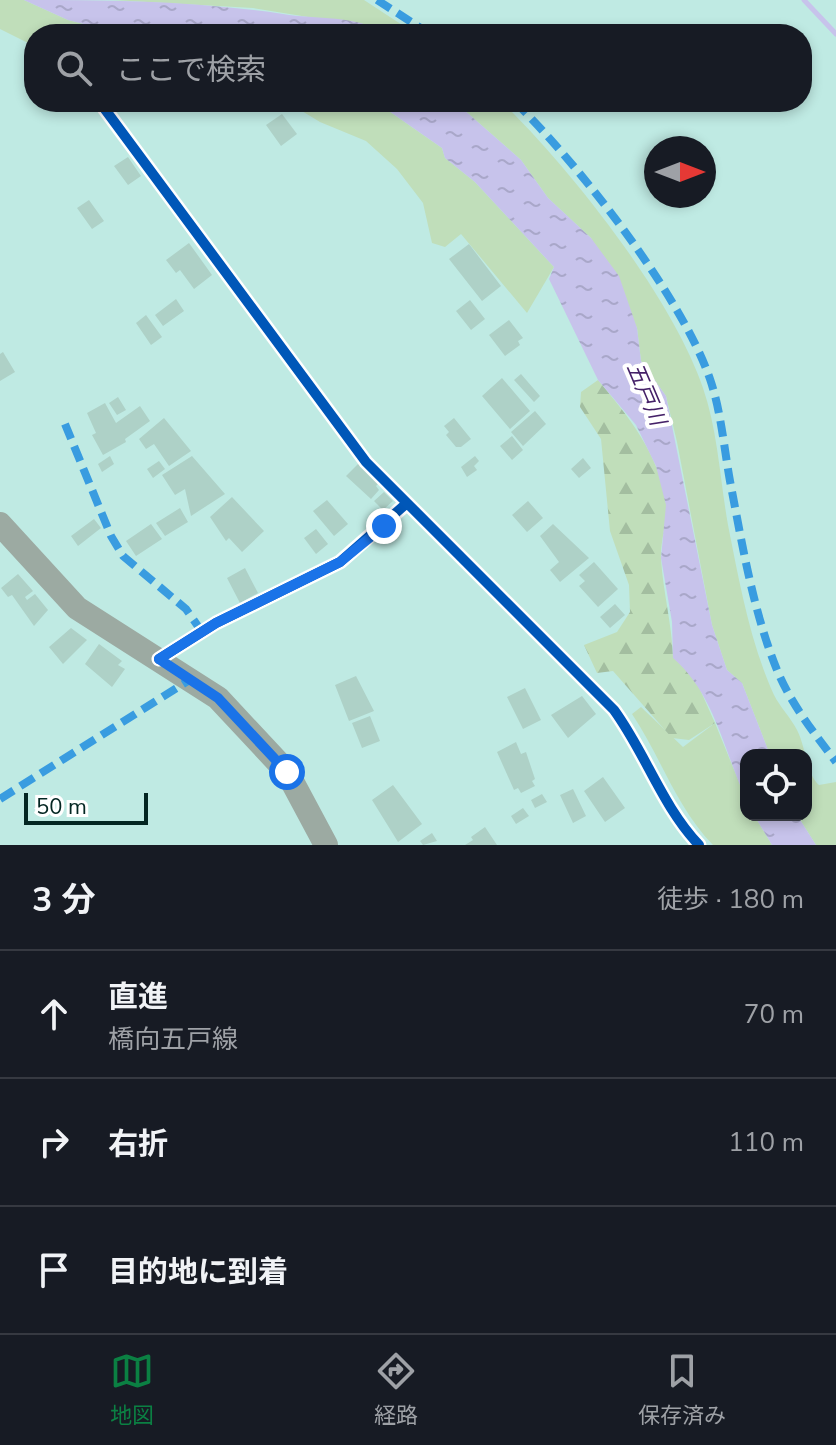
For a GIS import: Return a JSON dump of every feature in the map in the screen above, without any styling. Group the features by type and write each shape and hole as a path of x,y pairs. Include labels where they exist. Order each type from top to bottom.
{"main road":[{"path":"0,524 77,608 218,698 287,772 326,845"}],"street":[{"path":"107,112 366,462 614,710 639,744 672,813 699,845"},
{"path":"159,659 216,623 340,562 407,503"}],"green space":[{"path":"0,0 24,0 84,24 24,24 24,41 0,29"},
{"path":"112,0 364,0 401,24 351,24 253,8"},
{"path":"304,112 390,112 442,148 445,158 475,182 554,267 527,313 461,234 445,247 432,243 423,203 397,169 366,141"},
{"path":"466,112 512,112 588,198 668,314 688,352 708,405 736,567 758,654 774,695 797,730 803,749 768,749 742,683 727,670 712,625 666,396 641,361 637,328 591,238 548,198 521,160"},
{"path":"598,380 641,437 662,485 666,510 661,559 673,657 694,676 715,723 689,740 672,738 613,671 597,673 584,645 617,632 630,612 629,585 610,531 601,439 580,407 581,392"},
{"path":"641,707 683,747 715,723 740,784 740,821 758,821 772,845 713,845 689,815 632,714"},
{"path":"812,776 819,785 836,782 836,845 816,845 801,821 812,821"}],"water":[{"path":"24,0 218,6 364,24 84,24"},
{"name":"五戸川","path":"390,112 466,112 521,160 548,198 591,238 619,276 637,328 641,361 666,396 712,625 727,670 742,683 768,749 740,749 740,783 699,688 673,658 672,622 661,558 666,505 656,466 636,425 598,380 549,279 554,267 475,182 445,158 442,148"},
{"path":"758,821 801,821 816,845 772,845"}],"building":[{"path":"282,114 297,134 281,146 266,125"},
{"path":"128,157 141,176 128,185 114,166"},
{"path":"89,200 104,221 92,229 77,208"},
{"path":"189,243 212,275 194,289 180,270 176,273 166,260"},
{"path":"469,244 501,286 482,301 449,259"},
{"path":"176,299 184,311 163,326 155,315"},
{"path":"470,300 485,319 471,330 456,311"},
{"path":"146,315 162,337 151,345 136,323"},
{"path":"509,320 523,338 518,341 520,345 505,356 489,335"},
{"path":"3,352 15,372 0,381 0,354"},
{"path":"521,374 540,396 534,402 514,380"},
{"path":"502,378 530,411 510,429 482,396"},
{"path":"118,397 126,410 117,415 109,403"},
{"path":"105,403 116,423 140,406 150,421 125,439 126,442 103,455 92,435 96,433 87,413"},
{"path":"535,411 546,424 523,446 511,432"},
{"path":"164,418 191,451 169,466 154,444 146,449 139,439"},
{"path":"454,418 471,439 461,447 456,447 446,435 449,432 444,426"},
{"path":"512,436 523,450 512,460 500,446"},
{"path":"110,456 114,464 102,472 98,464"},
{"path":"192,456 225,494 191,516 185,489 175,495 162,475"},
{"path":"475,456 479,461 474,466 477,470 467,477 461,467"},
{"path":"583,458 591,468 579,478 571,469"},
{"path":"159,461 165,469 153,478 147,469"},
{"path":"359,463 379,483 376,486 379,490 371,499 346,476"},
{"path":"384,492 393,501 383,510 374,501"},
{"path":"232,497 264,531 242,552 229,538 226,541 210,517"},
{"path":"327,500 348,524 334,536 313,511"},
{"path":"528,501 543,518 527,532 512,515"},
{"path":"180,508 188,522 165,536 156,523"},
{"path":"94,519 101,528 78,546 71,536"},
{"path":"151,524 162,539 136,556 126,541"},
{"path":"553,524 589,558 560,582 550,570 559,562 540,536"},
{"path":"316,529 328,544 316,554 304,538"},
{"path":"594,562 618,589 598,607 579,586 585,581 579,575"},
{"path":"245,568 258,593 240,603 227,578"},
{"path":"18,574 33,591 25,597 27,600 35,594 48,610 34,626 12,595 8,597 1,588"},
{"path":"615,604 625,615 610,628 600,617"},
{"path":"71,628 87,640 63,664 49,647"},
{"path":"99,644 122,661 118,665 125,669 112,687 85,664"},
{"path":"356,676 374,711 349,721 335,685"},
{"path":"525,688 541,720 523,729 507,697"},
{"path":"582,696 596,714 568,738 551,715"},
{"path":"370,716 380,741 362,748 352,723"},
{"path":"516,742 521,754 526,752 535,779 532,781 535,786 521,793 518,788 514,790 497,752"},
{"path":"603,777 625,808 605,822 584,791"},
{"path":"393,785 422,824 398,842 372,800"},
{"path":"573,789 586,816 573,823 560,795"},
{"path":"542,794 547,802 535,808 531,800"},
{"path":"523,808 529,816 516,824 511,816"},
{"path":"485,827 497,845 465,845 473,840 471,837"},
{"path":"432,833 437,841 423,845 420,841"}],"waterway":[{"path":"804,0 836,34"}],"marked path":[{"path":"377,0 414,24"},
{"path":"525,112 568,160 626,233 676,309 696,346 717,404 744,552 769,647 789,695 836,762"},
{"path":"65,424 111,536 123,556 186,609 202,632"},
{"path":"0,799 191,679"}],"cycle path":[{"path":"107,112 366,462 614,710 664,797 699,845"},
{"path":"159,659 216,623 340,562 407,503"}],"route":[{"path":"287,772 218,698 159,659 216,623 340,562 384,526"}]}
